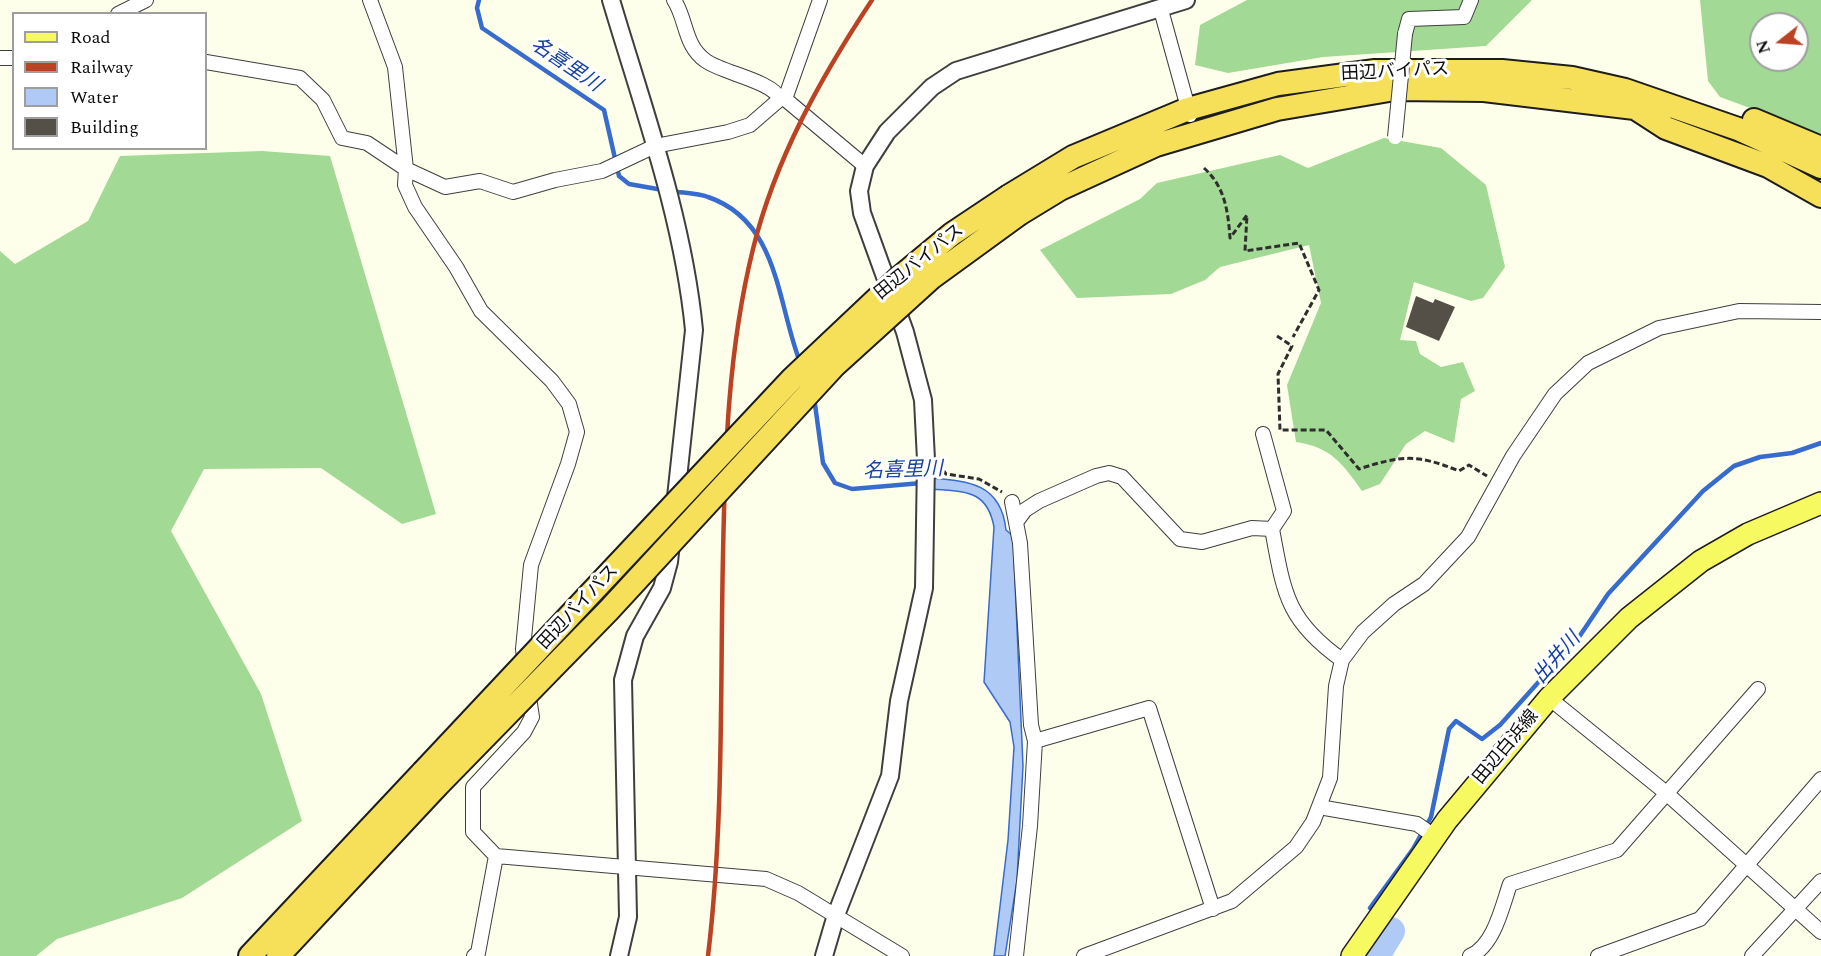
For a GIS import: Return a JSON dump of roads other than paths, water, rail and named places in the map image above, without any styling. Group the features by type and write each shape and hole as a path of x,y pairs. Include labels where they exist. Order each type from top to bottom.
{"highway":[{"name":"田辺バイパス","path":"250,956 430,779 609,611 835,365 1014,205 1073,157 1188,109 1278,84 1375,70 1502,71 1572,78 1625,90 1738,129 1821,167"},
{"path":"1572,78 1623,84 1684,98 1749,118 1821,148"},
{"name":"田辺バイパス","path":"1014,205 1060,189 1105,167 1194,132 1277,109 1395,89 1484,90 1632,106 1704,128 1780,158 1821,179"},
{"path":"1632,106 1666,128 1768,166 1821,196"},
{"name":"田辺バイパス","path":"278,956 430,779"}],"main road":[{"name":"田辺白浜線","path":"1352,956 1426,830 1549,698 1629,618 1701,561 1748,534 1821,503"}],"street":[{"path":"122,12 146,0"},
{"path":"370,0 395,67 406,168 405,184 416,207 456,267 481,311 552,381 569,404 576,432 568,464 531,565 523,649 532,717 524,732 473,787 473,832 496,856 766,879 798,893 902,956"},
{"path":"611,0 673,211 691,291 694,330 669,562 662,588 634,636 623,680 628,917 619,956"},
{"path":"674,0 690,45 705,60 759,83 777,94 865,166"},
{"path":"207,62 300,78 323,100 342,138 367,143 406,168 445,186 480,181 513,192 555,180 602,171 655,146 728,132 750,125 782,99 820,0"},
{"path":"824,956 836,915 890,776 899,700 924,588 926,464 923,400 905,332 862,213 859,191 865,166 887,132 932,87 956,71 1161,10 1186,0"},
{"path":"1395,137 1409,19 1464,16 1472,0"},
{"path":"1161,10 1194,132"},
{"path":"1084,956 1232,901 1296,847 1313,822 1330,778 1336,686 1342,660 1363,632 1394,604 1424,584 1468,537 1498,483 1555,394 1588,363 1620,345 1659,328 1739,311 1821,312"},
{"path":"1263,434 1284,511 1272,529 1287,601 1312,635 1342,660"},
{"path":"1017,521 1025,510 1039,501 1096,476 1109,473 1122,477 1180,540 1202,542 1252,528 1272,529"},
{"path":"1012,502 1017,521 1031,725 1035,741 1030,826 1016,956"},
{"path":"1470,956 1476,954 1492,932 1510,885 1617,850 1665,792 1758,689"},
{"path":"1549,698 1665,792 1821,932"},
{"path":"1035,741 1149,708 1213,909"},
{"path":"1598,956 1700,919 1821,779"},
{"path":"1320,807 1426,830"},
{"path":"474,956 478,953 496,856"},
{"path":"1752,956 1821,881"}],"water":[{"path":"931,478 971,484 990,494 998,503 1006,530 1013,536 1023,766 1017,880 1005,956 994,956 1008,840 1014,747 1010,722 984,682 994,527 986,505 980,499 964,492 932,489"}],"waterway":[{"name":"名喜里川","path":"479,0 477,8 482,28 604,110 619,176 629,184 663,190"},
{"name":"名喜里川","path":"671,191 708,197 731,209 749,225 762,244 772,266 800,362"},
{"name":"名喜里川","path":"814,397 823,463 835,483 852,489 922,483"},
{"name":"出井川","path":"1370,908 1413,849 1431,817 1449,729 1456,721 1482,739 1500,725 1579,637 1608,594 1703,491 1734,466 1760,457 1792,453 1821,443"},
{"name":"出井川","path":"1376,956 1391,931"}],"railway":[{"path":"708,956 719,806 725,478 729,401 738,325 762,216 787,151 818,89 872,0"}]}
